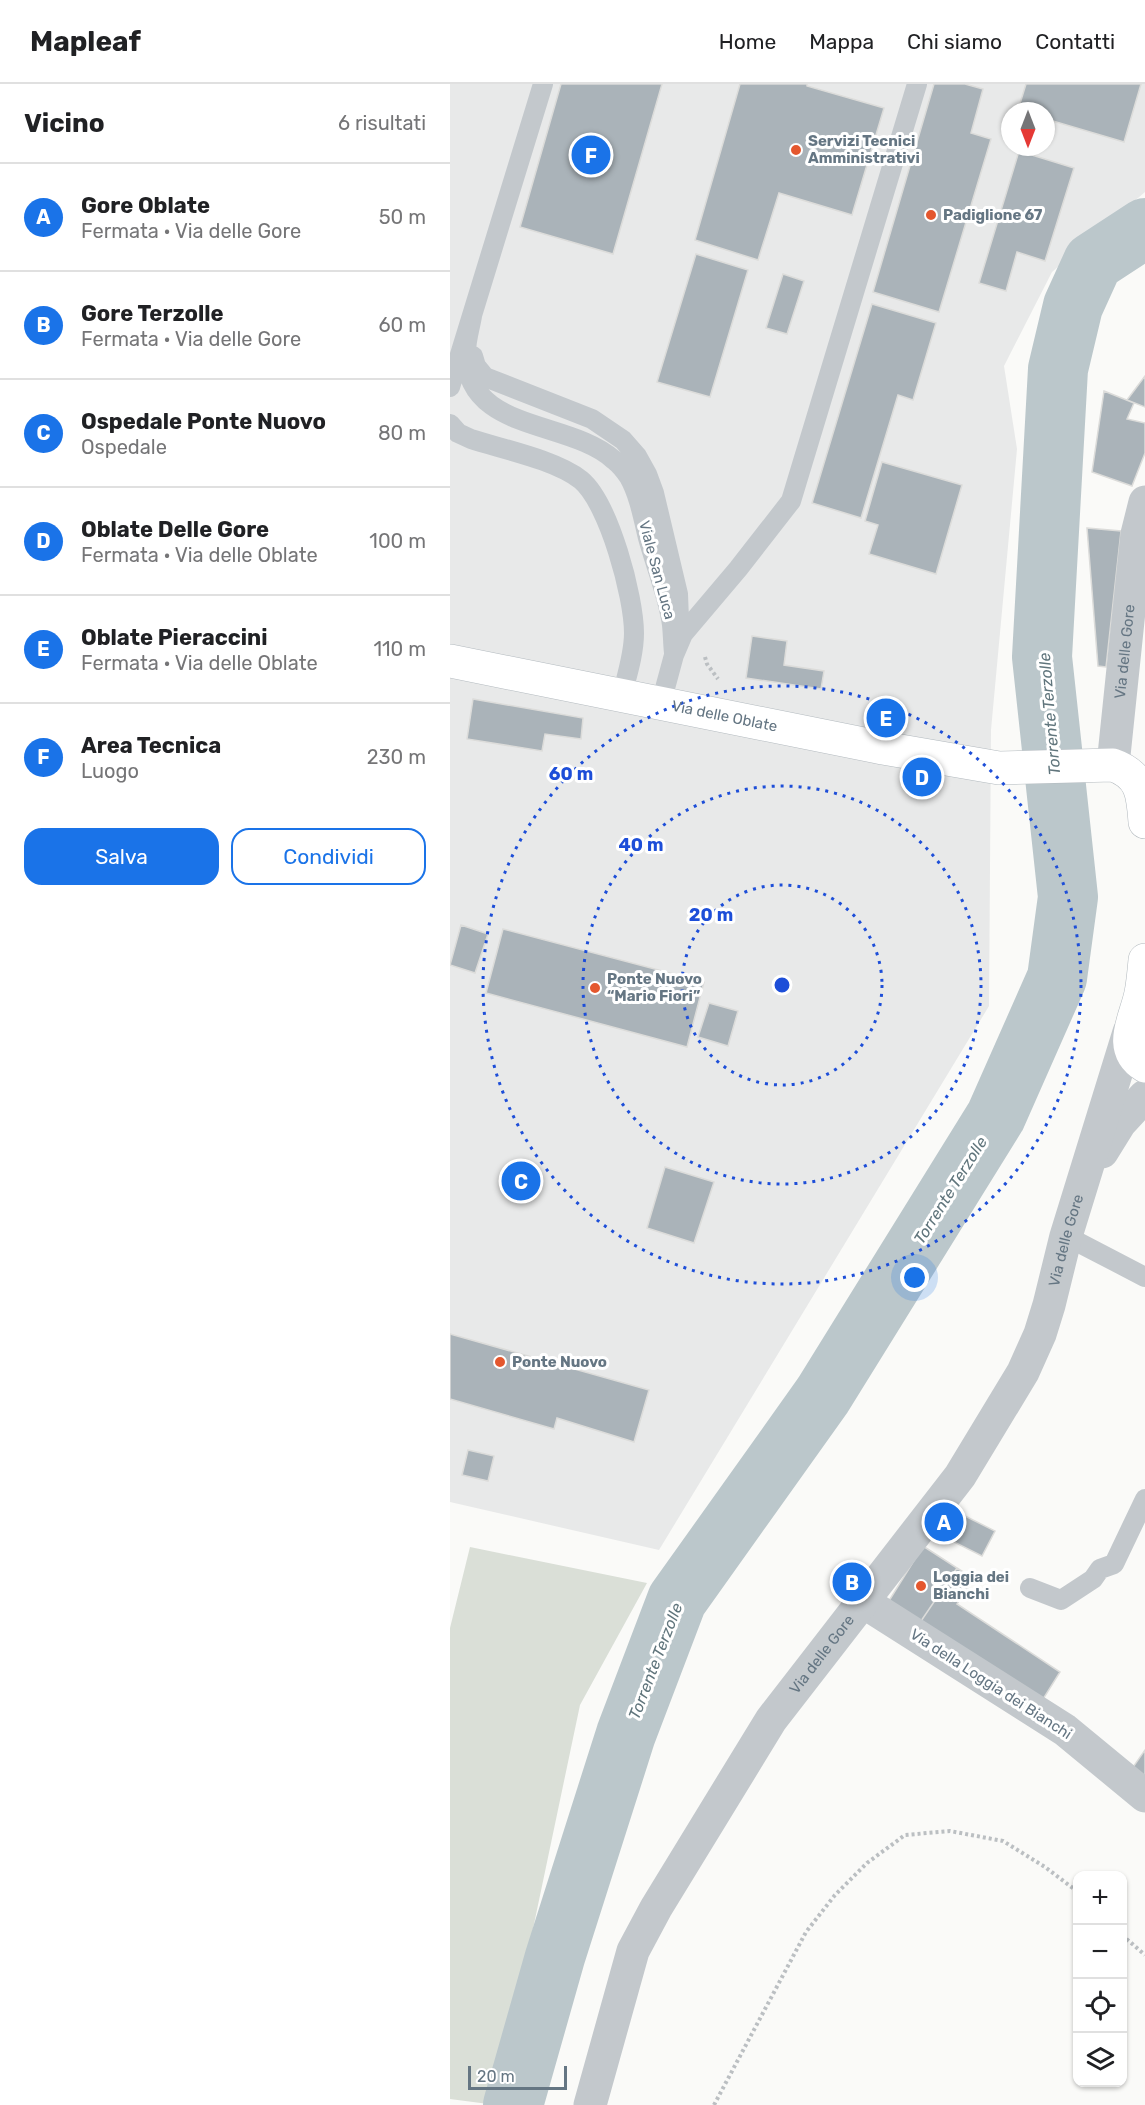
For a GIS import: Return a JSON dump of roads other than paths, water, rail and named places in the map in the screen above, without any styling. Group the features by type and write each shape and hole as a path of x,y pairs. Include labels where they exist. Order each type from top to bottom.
{"main road":[{"name":"Via delle Oblate","path":"450,661 926,756 999,768 1105,765"},
{"path":"1105,765 1129,773 1139,786 1143,798 1145,822"},
{"name":"Via delle Gore","path":"1136,1021 1145,960"},
{"path":"1136,1021 1129,1043 1133,1054 1145,1066"}],"street":[{"name":"Via delle Gore","path":"1105,765 1137,534 1145,502"},
{"name":"Via delle Gore","path":"590,2105 633,1951 656,1908 771,1720 960,1476 1023,1372 1040,1334 1066,1236 1136,1021"},
{"name":"Via delle Gore","path":"1084,1181 1120,1123 1145,1096"},
{"name":"Via della Loggia dei Bianchi","path":"862,1601 1065,1730 1145,1796"}],"lane":[{"name":"Viale San Luca","path":"450,387 543,84"},
{"path":"662,703 674,656 683,634 791,501 917,84"},
{"name":"Viale San Luca","path":"470,325 466,352 468,373 478,393 492,406 511,417 570,436 595,448 613,459 628,475 637,496 672,624 674,656"},
{"name":"Viale San Luca","path":"470,325 476,366 484,377 592,419 623,440 637,456 654,493 678,594 679,622 674,656"},
{"path":"453,429 563,469 581,480 596,497 604,512 620,558 634,630 633,648 622,695"},
{"path":"1066,1236 1145,1277"},
{"path":"1030,1588 1061,1600 1093,1579 1100,1569 1114,1564 1145,1498"}],"waterway":[{"name":"Torrente Terzolle","path":"513,2105 555,1957 626,1734 677,1600 823,1395 996,1116 1057,978 1068,897 1042,657 1058,369 1073,306 1093,262 1145,228"}],"place":[{"name":"Servizi Tecnici Amministrativi","path":"796,150"},
{"name":"Area Tecnica","path":"591,155"},
{"name":"Padiglione 67","path":"931,215"},
{"name":"Oblate Pieraccini","path":"886,718"},
{"name":"Oblate Delle Gore","path":"922,777"},
{"name":"Ponte Nuovo “Mario Fiori”","path":"595,988"},
{"name":"Ospedale Ponte Nuovo","path":"521,1181"},
{"name":"Ponte Nuovo","path":"500,1362"},
{"name":"Gore Oblate","path":"944,1522"},
{"name":"Gore Terzolle","path":"852,1582"},
{"name":"Loggia dei Bianchi","path":"921,1586"}]}
